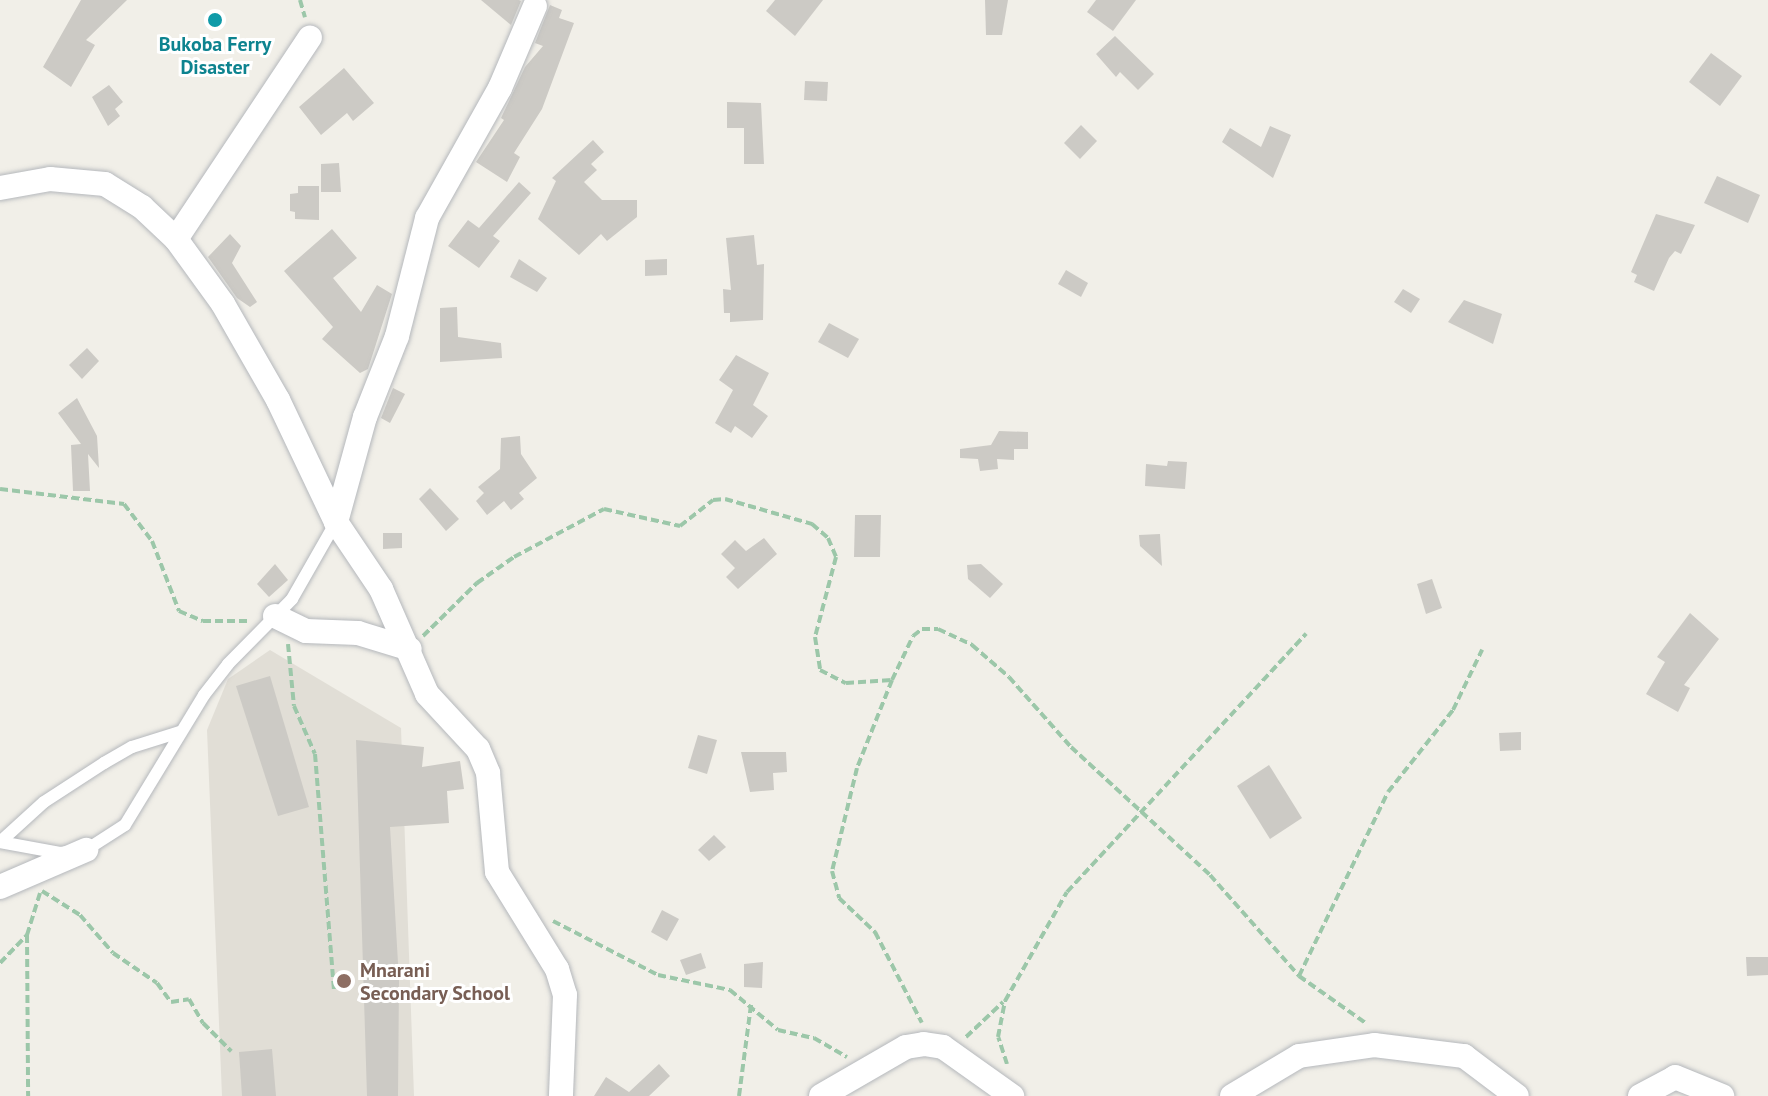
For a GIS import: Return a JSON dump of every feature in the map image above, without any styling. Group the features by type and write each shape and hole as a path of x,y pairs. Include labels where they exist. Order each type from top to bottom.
{"street":[{"path":"336,522 365,417 397,336 427,218 500,88 535,6"},
{"path":"176,239 310,37"},
{"path":"0,188 50,179 105,184 142,207 176,239 223,304 278,400 336,522 381,589 410,649 427,694 478,749 488,773 497,872 557,969 565,995 561,1096"},
{"path":"284,622 374,636 410,649"},
{"path":"0,887 42,880 86,850"},
{"path":"821,1096 906,1047 936,1038 1012,1095"},
{"path":"1232,1096 1299,1056 1374,1045 1428,1048 1464,1056 1517,1096"},
{"path":"1640,1096 1661,1080 1675,1077 1722,1096"}],"lane":[{"path":"0,842 60,853 86,850 125,825 180,732 228,664 284,622 336,522"},
{"path":"0,842 44,802 104,763 132,747 180,732"}],"path":[{"path":"0,489 124,504 152,541 179,611 227,625 284,622 288,677 294,706 315,754 334,990"},
{"path":"410,649 477,583 590,514 617,508 680,526 713,500 725,499 812,524 828,538 836,557 815,637 820,670 846,683 892,680"},
{"path":"1306,634 1224,728 1138,810 1067,892 1005,1001 965,1038 936,1038 898,984 875,932 839,898 832,871 857,768 913,636 922,629 957,636 993,661 1071,747 1138,810 1210,875 1299,976 1339,1008 1375,1026"},
{"path":"1299,976 1388,792 1453,710 1482,650"},
{"path":"28,1096 27,935 42,880 80,915 113,953 157,983 171,1002 189,999 203,1023 231,1051"},
{"path":"541,914 658,975 730,990 778,1030 814,1038 866,1070"},
{"path":"0,963 27,935"},
{"path":"1005,1001 998,1037 1012,1095"},
{"path":"739,1096 751,1005"}],"shaded area":[{"path":"270,650 401,728 414,1096 222,1096 207,730 228,679"}],"building":[{"path":"81,0 127,0 86,40 95,45 71,87 43,67"},
{"path":"481,0 519,0 521,1 511,25"},
{"path":"775,0 823,0 795,36 766,11"},
{"path":"985,0 1008,0 1002,35 986,35"},
{"path":"1096,0 1136,0 1113,31 1087,12"},
{"path":"550,5 562,10 559,18 574,23 542,109 514,153 520,157 507,182 476,162 504,120 501,118 525,67 543,46 535,43"},
{"path":"1115,36 1154,74 1138,90 1120,72 1116,77 1096,54"},
{"path":"1711,53 1742,76 1720,106 1689,82"},
{"path":"344,68 374,103 353,121 347,113 321,135 299,107"},
{"path":"805,81 828,82 827,101 804,100"},
{"path":"109,85 123,102 115,109 120,116 108,126 92,97"},
{"path":"727,102 761,103 764,164 744,164 744,128 727,128"},
{"path":"1081,125 1097,141 1080,159 1064,143"},
{"path":"1270,126 1291,135 1273,178 1222,142 1230,128 1261,147"},
{"path":"593,140 604,152 591,164 597,170 584,182 602,200 637,200 637,217 607,241 601,234 579,255 538,219 556,181 552,178"},
{"path":"339,163 341,192 321,192 321,164"},
{"path":"1717,176 1760,195 1748,223 1704,203"},
{"path":"519,182 531,193 493,236 500,241 479,268 448,246 468,220 479,228"},
{"path":"298,186 319,186 319,220 295,219 295,212 290,211 290,194 298,193"},
{"path":"1656,214 1695,225 1681,254 1675,251 1669,258 1654,291 1634,282 1637,275 1631,272"},
{"path":"332,229 357,258 333,278 361,312 377,285 392,294 368,369 360,373 322,339 333,327 284,271"},
{"path":"230,234 241,246 232,263 257,302 250,307 237,298 208,257"},
{"path":"754,235 757,265 764,264 763,320 730,322 730,313 724,313 723,289 731,290 726,238"},
{"path":"519,259 547,278 537,292 510,277"},
{"path":"667,259 667,275 645,276 645,260"},
{"path":"1066,270 1088,283 1081,297 1058,284"},
{"path":"1403,289 1420,299 1411,313 1394,302"},
{"path":"1464,300 1502,314 1493,344 1448,322"},
{"path":"457,307 458,337 501,343 502,358 440,362 440,308"},
{"path":"829,323 859,339 848,358 818,342"},
{"path":"87,348 99,361 82,379 69,365"},
{"path":"736,355 769,373 753,405 768,416 752,438 735,426 731,433 715,423 733,390 719,380"},
{"path":"393,388 405,394 390,423 381,418"},
{"path":"77,398 97,436 99,468 88,454 90,491 73,491 71,445 81,444 58,413"},
{"path":"999,431 1028,432 1028,449 1014,449 1014,460 997,459 998,469 980,471 978,459 960,458 960,449 991,445"},
{"path":"520,436 521,454 537,478 519,493 524,499 511,510 504,501 487,515 476,501 484,493 478,487 500,469 501,438"},
{"path":"1168,461 1187,462 1185,489 1145,486 1146,464 1167,466"},
{"path":"430,488 459,519 446,531 419,499"},
{"path":"855,515 881,515 880,557 854,557"},
{"path":"383,533 402,533 402,548 383,549"},
{"path":"1160,534 1162,566 1140,546 1139,535"},
{"path":"764,538 777,554 738,589 726,577 735,568 721,554 735,540 746,551"},
{"path":"275,564 288,580 269,597 257,584"},
{"path":"981,564 1003,584 990,598 968,579 967,565"},
{"path":"1432,579 1442,608 1426,614 1417,584"},
{"path":"1690,613 1719,639 1684,685 1690,688 1678,712 1646,694 1665,662 1657,657"},
{"path":"270,676 309,807 278,816 236,686"},
{"path":"1521,732 1521,750 1500,751 1499,733"},
{"path":"698,735 717,740 707,774 688,768"},
{"path":"356,740 424,747 422,767 460,761 464,789 447,791 449,823 390,827 399,980 398,1096 367,1096"},
{"path":"741,752 786,752 787,772 773,773 774,790 750,792"},
{"path":"1269,765 1302,818 1270,839 1237,786"},
{"path":"714,835 726,847 709,861 698,850"},
{"path":"662,910 679,919 667,941 651,932"},
{"path":"701,953 706,968 686,975 680,960"},
{"path":"1746,957 1768,957 1768,975 1747,976"},
{"path":"763,962 762,988 744,987 744,964"},
{"path":"272,1049 276,1096 242,1096 239,1052"},
{"path":"659,1064 670,1076 649,1096 594,1096 606,1077 629,1092"}],"place":[{"name":"Bukoba Ferry Disaster","path":"215,20"},
{"name":"Mnarani Secondary School","path":"344,981"}]}
